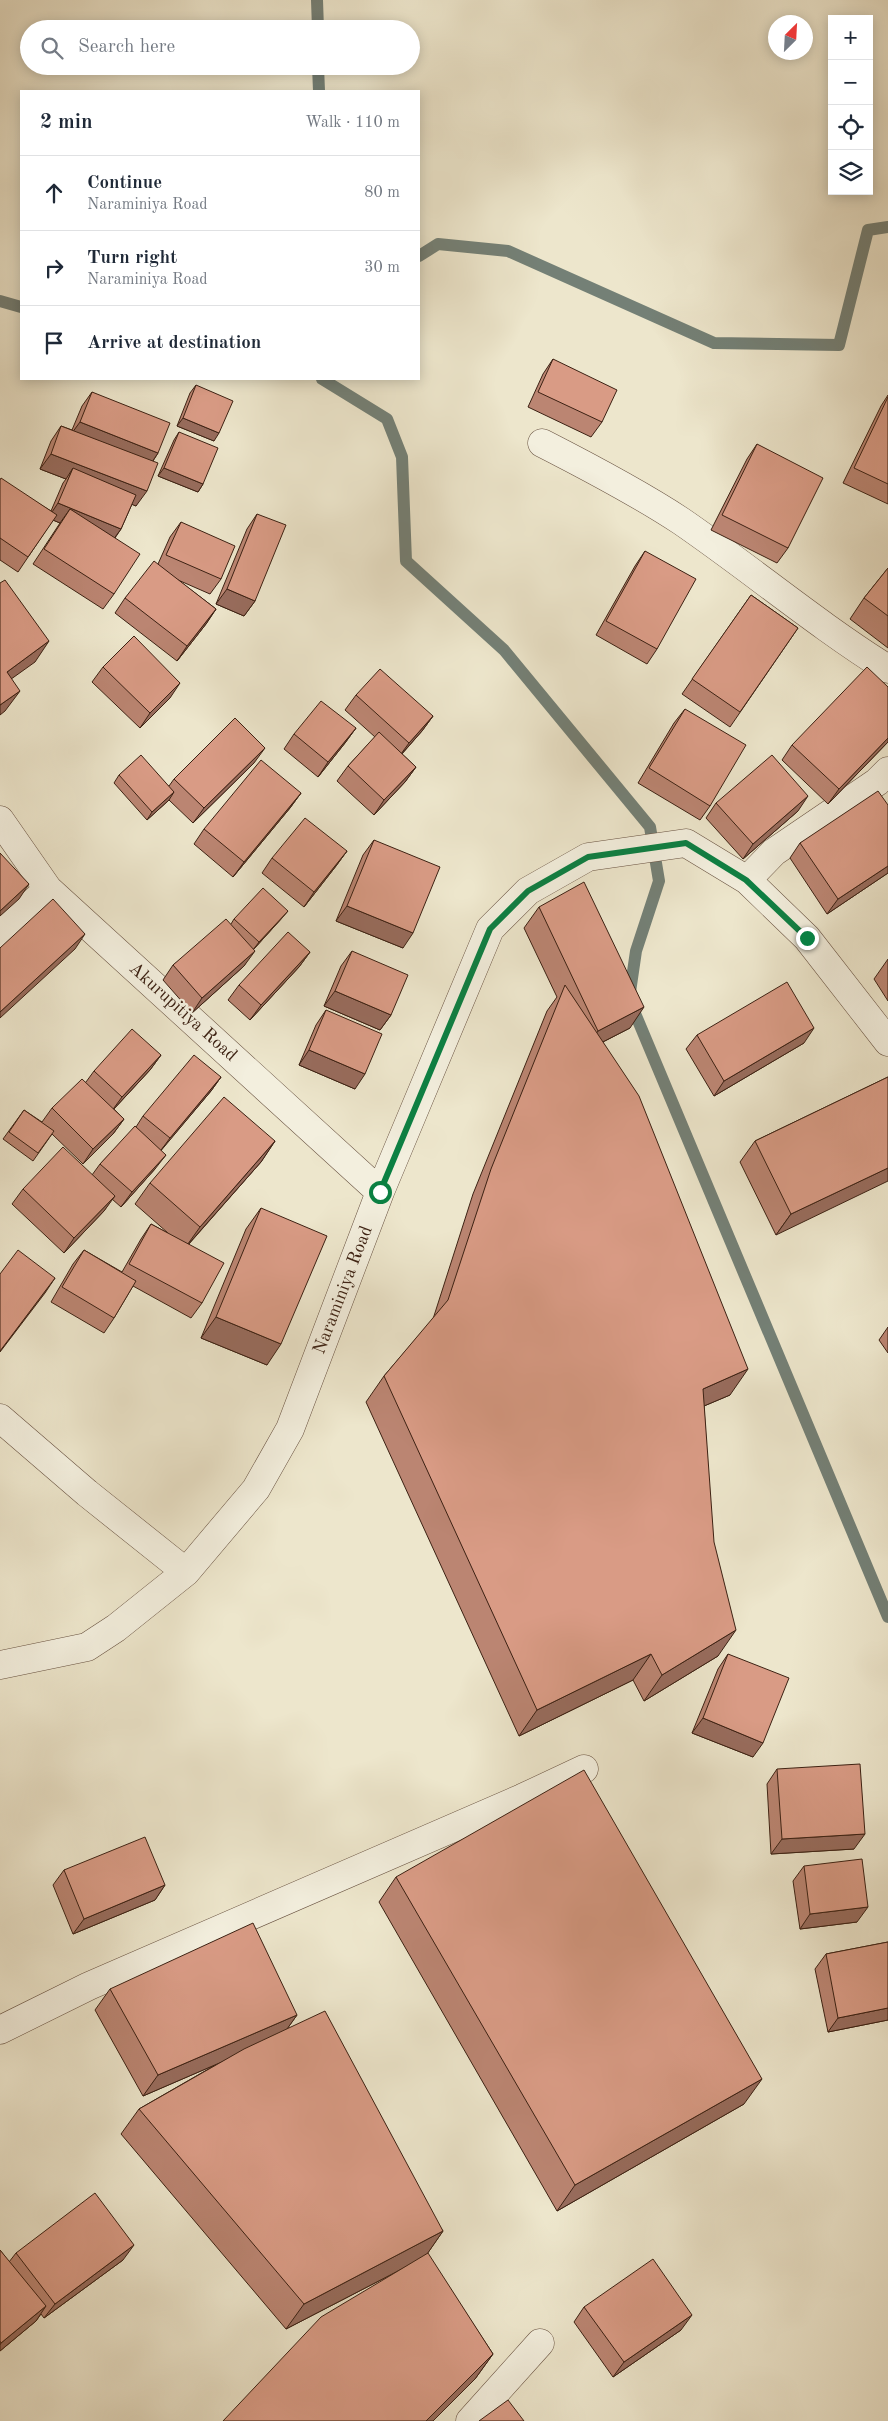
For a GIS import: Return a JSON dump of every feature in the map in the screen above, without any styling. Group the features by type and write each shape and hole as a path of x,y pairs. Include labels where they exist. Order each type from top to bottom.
{"street":[{"path":"542,443 604,475 680,521 810,617 888,669"},
{"path":"746,880 774,852 876,782 888,771"},
{"name":"Akurupitiya Road","path":"0,820 48,890 380,1192"},
{"name":"Naraminiya Road","path":"0,1665 87,1647 116,1628 186,1572 256,1489 290,1429 380,1192 490,929 528,891 588,857 686,843 746,880 807,938 888,1042"},
{"path":"0,933 48,890"},
{"path":"0,1418 87,1492 186,1572"},
{"path":"0,2030 89,1986 522,1798 584,1769"},
{"path":"470,2421 540,2343"}],"building":[{"path":"553,359 617,390 602,422 538,392"},
{"path":"196,385 233,401 219,433 183,418"},
{"path":"92,392 170,423 158,453 80,422"},
{"path":"888,397 888,484 854,468"},
{"path":"61,426 158,463 147,491 51,454"},
{"path":"179,432 218,448 203,484 164,468"},
{"path":"757,444 823,478 788,548 722,515"},
{"path":"73,468 136,495 121,529 58,503"},
{"path":"1,478 57,515 28,557 0,538"},
{"path":"70,509 140,554 114,594 44,549"},
{"path":"257,514 286,525 255,601 227,589"},
{"path":"181,522 235,546 221,579 166,555"},
{"path":"645,551 696,579 657,649 606,621"},
{"path":"154,561 216,609 187,646 125,598"},
{"path":"888,568 888,616 864,598"},
{"path":"5,580 49,641 7,672 20,691 0,705 0,583"},
{"path":"751,595 798,628 740,712 692,679"},
{"path":"134,636 180,683 150,713 103,667"},
{"path":"867,667 888,687 888,738 839,789 792,745"},
{"path":"380,669 433,716 409,743 356,695"},
{"path":"321,701 356,728 328,762 294,734"},
{"path":"685,709 746,745 710,806 649,768"},
{"path":"235,718 265,748 204,808 174,779"},
{"path":"379,732 416,767 384,800 348,766"},
{"path":"141,755 174,792 152,812 119,775"},
{"path":"772,755 808,796 753,844 716,803"},
{"path":"261,760 301,793 244,862 204,829"},
{"path":"878,791 888,805 888,866 838,899 800,843"},
{"path":"305,818 347,851 314,892 272,858"},
{"path":"374,840 440,867 413,933 347,906"},
{"path":"0,853 29,884 0,911"},
{"path":"584,882 644,1007 598,1031 539,907"},
{"path":"263,888 288,911 259,942 234,919"},
{"path":"53,899 85,934 0,1012 0,948"},
{"path":"226,919 255,951 202,998 173,965"},
{"path":"288,932 310,952 261,1005 239,985"},
{"path":"352,951 408,975 391,1015 335,991"},
{"path":"787,982 814,1028 724,1081 697,1035"},
{"path":"565,985 639,1096 748,1369 703,1389 714,1542 736,1630 662,1675 651,1654 537,1710 384,1376 448,1300 491,1169"},
{"path":"326,1010 382,1034 365,1074 309,1050"},
{"path":"132,1029 161,1055 122,1097 94,1071"},
{"path":"194,1055 221,1077 170,1138 143,1116"},
{"path":"888,1077 888,1168 791,1214 755,1141"},
{"path":"82,1079 124,1119 93,1149 52,1108"},
{"path":"224,1097 275,1141 200,1227 150,1183"},
{"path":"24,1110 54,1131 38,1153 9,1132"},
{"path":"135,1126 166,1155 132,1192 100,1164"},
{"path":"63,1147 115,1196 74,1238 23,1189"},
{"path":"261,1208 327,1236 281,1344 216,1317"},
{"path":"151,1224 224,1263 202,1303 129,1264"},
{"path":"18,1250 55,1278 0,1351 0,1274"},
{"path":"84,1250 136,1281 114,1318 62,1287"},
{"path":"728,1654 789,1678 763,1743 703,1718"},
{"path":"860,1764 865,1834 782,1839 777,1769"},
{"path":"584,1770 762,2079 575,2185 396,1877"},
{"path":"145,1837 165,1885 84,1919 64,1870"},
{"path":"862,1859 868,1907 810,1914 804,1866"},
{"path":"253,1923 297,2015 158,2075 110,1989"},
{"path":"888,1942 888,2008 838,2018 826,1954"},
{"path":"325,2011 443,2231 304,2304 139,2109 244,2049"},
{"path":"95,2193 134,2245 55,2304 16,2253"},
{"path":"0,2250 46,2306 1,2343 0,2341"},
{"path":"428,2253 493,2354 426,2421 223,2421 321,2317"},
{"path":"653,2259 692,2315 624,2362 584,2307"},
{"path":"508,2400 524,2421 479,2421"}],"waterway":[{"path":"317,0 318,20"},
{"path":"318,75 319,90"},
{"path":"420,255 438,244 508,251 714,343 839,345 868,230 888,227"},
{"path":"0,301 20,307"},
{"path":"324,380 387,419 402,457 406,561 504,650 650,827 659,881 636,951 629,999 888,1617"}],"route":[{"path":"380,1192 490,929 528,891 588,857 686,843 746,880 807,938"}]}
